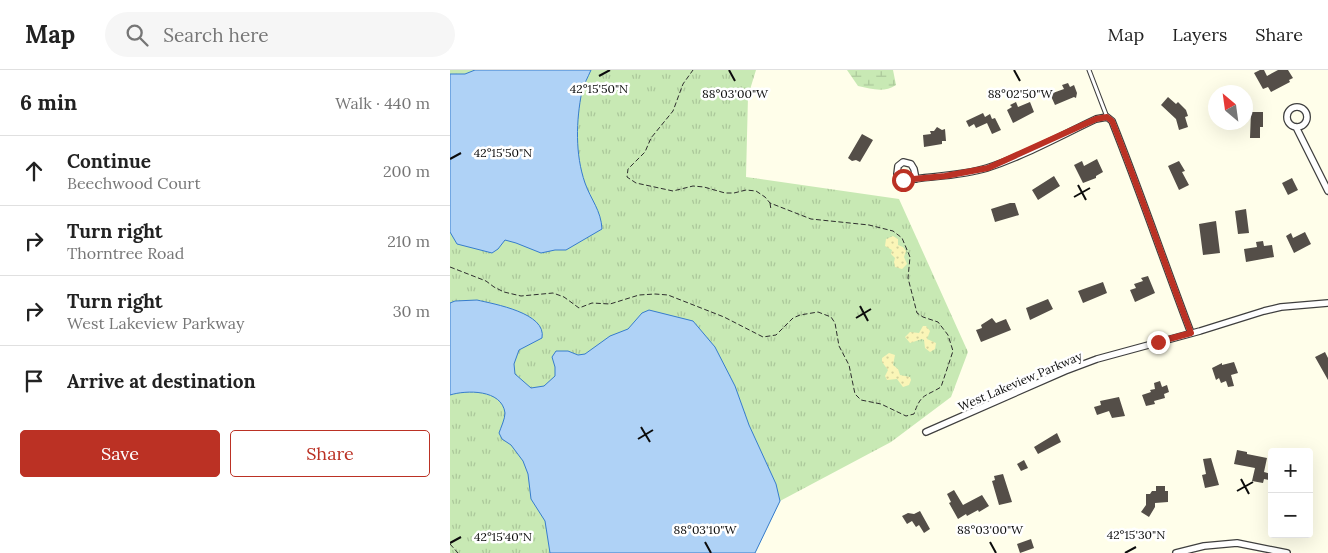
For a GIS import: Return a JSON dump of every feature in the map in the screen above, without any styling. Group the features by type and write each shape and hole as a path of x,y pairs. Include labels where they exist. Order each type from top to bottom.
{"street":[{"path":"916,179 988,168 1096,119 1107,117 1112,121 1134,176 1191,333"},
{"path":"1296,127 1328,191"},
{"name":"West Lakeview Parkway","path":"926,432 1065,370 1096,359 1264,311 1281,307 1328,303"},
{"path":"1176,553 1204,546 1237,543 1287,553"}],"lane":[{"path":"1090,70 1107,117"}],"path":[{"path":"693,70 683,84 673,111 651,138 644,152 628,169 627,177 636,183 673,191 694,186 704,186 734,194 746,190 756,191 765,196 770,203 771,210"},
{"path":"450,267 486,281 504,292 521,296 553,293 564,297 579,308 592,303 610,304 639,295 668,295 724,317 763,337 776,336 793,318 800,315 823,312 831,317 835,323 839,346 849,365 855,394 861,400 881,404 906,416 914,414 917,404 925,394 941,387 954,351 948,334 938,322 917,313 908,278 910,257 902,238 894,231 882,227 811,219 770,203"},
{"path":"450,544 458,553"}],"green space":[{"path":"450,70 756,70 748,96 746,177 899,199 968,352 951,397 891,442 780,501 755,553 450,553"},
{"path":"847,70 893,70 896,85 882,90 858,86"}],"sand":[{"path":"893,236 898,239 898,245 906,251 904,257 907,264 902,269 895,267 895,258 891,254 892,250 885,246 886,239"},
{"path":"923,326 926,326 930,331 927,339 936,343 935,349 930,352 925,348 924,340 910,343 905,337 910,332 919,333"},
{"path":"889,353 895,355 893,365 898,369 900,375 910,377 909,385 903,387 897,379 887,380 885,376 888,370 882,362 882,358"}],"water":[{"path":"475,70 591,70 583,88 580,102 578,149 585,183 598,211 602,229 566,250 541,253 505,240 492,253 457,244 450,232 450,74 465,74"},
{"path":"477,300 518,311 536,322 541,329 542,338 519,350 514,364 515,374 531,388 544,386 555,376 552,357 556,351 568,351 578,355 585,354 610,336 628,329 642,313 649,310 693,321 715,347 735,386 749,425 776,484 780,501 755,553 550,553 545,521 531,499 528,474 523,461 511,445 502,439 499,433 505,415 502,405 497,399 482,393 465,392 450,395 450,303"}],"building":[{"path":"1264,70 1267,76 1278,70 1288,70 1293,78 1289,80 1290,82 1271,92 1268,87 1263,89 1254,73"},
{"path":"1068,83 1070,87 1074,85 1077,93 1076,98 1074,97 1055,105 1050,94 1064,89 1062,85"},
{"path":"1168,97 1176,104 1178,102 1186,110 1188,116 1185,117 1188,127 1179,130 1176,119 1161,105"},
{"path":"1016,102 1018,107 1030,102 1034,112 1013,123 1007,110 1012,107 1010,105"},
{"path":"1253,112 1263,112 1263,127 1260,127 1260,138 1250,138 1250,130 1253,130"},
{"path":"983,113 985,117 990,114 992,119 995,118 1001,130 992,134 987,123 976,128 974,124 969,127 966,121"},
{"path":"937,127 942,130 945,129 946,141 942,141 942,144 924,147 923,135 931,134 930,131 934,131"},
{"path":"862,134 873,140 860,162 852,161 848,158"},
{"path":"1097,159 1103,172 1096,176 1096,178 1083,183 1074,165 1082,161 1084,166"},
{"path":"1179,161 1185,171 1182,172 1189,185 1179,190 1168,166"},
{"path":"1054,176 1060,186 1038,200 1032,190"},
{"path":"1292,178 1298,190 1288,195 1282,183"},
{"path":"1015,203 1019,215 995,222 991,209"},
{"path":"1246,209 1249,233 1238,234 1235,211"},
{"path":"1216,221 1220,253 1203,255 1199,224"},
{"path":"1305,232 1311,244 1294,253 1286,236 1291,233 1293,238"},
{"path":"1263,241 1264,246 1272,245 1274,257 1246,262 1244,249 1257,247 1256,242"},
{"path":"1148,276 1155,293 1135,302 1130,290 1136,288 1134,284 1143,281 1141,278"},
{"path":"1103,282 1107,293 1083,303 1078,291"},
{"path":"1048,299 1053,309 1030,320 1026,308"},
{"path":"992,318 996,323 1006,319 1011,330 981,342 976,330 982,328 981,325"},
{"path":"1325,352 1328,358 1328,380 1315,357"},
{"path":"1234,362 1238,373 1231,375 1234,386 1228,387 1226,381 1221,383 1219,378 1216,380 1212,368 1222,363 1222,365"},
{"path":"1160,381 1162,387 1167,385 1169,392 1164,394 1165,398 1154,401 1155,404 1146,406 1142,395 1155,389 1154,383"},
{"path":"1119,397 1125,416 1112,418 1109,411 1097,415 1094,407 1101,405 1100,401"},
{"path":"1057,433 1061,442 1038,454 1034,447"},
{"path":"1237,450 1267,458 1264,472 1268,473 1268,480 1264,479 1263,483 1252,481 1255,468 1234,464"},
{"path":"1211,458 1219,485 1205,488 1202,475 1206,474 1203,459"},
{"path":"1024,460 1028,468 1021,471 1017,464"},
{"path":"1003,474 1012,502 999,505 992,481 995,480 994,476"},
{"path":"1156,486 1165,486 1165,491 1168,491 1168,502 1155,503 1155,507 1149,517 1141,512 1146,505 1146,494 1156,491"},
{"path":"954,490 963,505 982,495 989,506 979,512 978,510 967,516 966,514 958,519 949,503 951,502 947,494"},
{"path":"920,511 930,529 924,533 919,525 916,527 912,521 907,524 902,516"},
{"path":"1031,539 1034,548 1020,553 1017,544"}],"route":[{"path":"903,180 945,176 988,168 1096,119 1107,117 1112,121 1134,176 1191,333 1158,342"}]}
